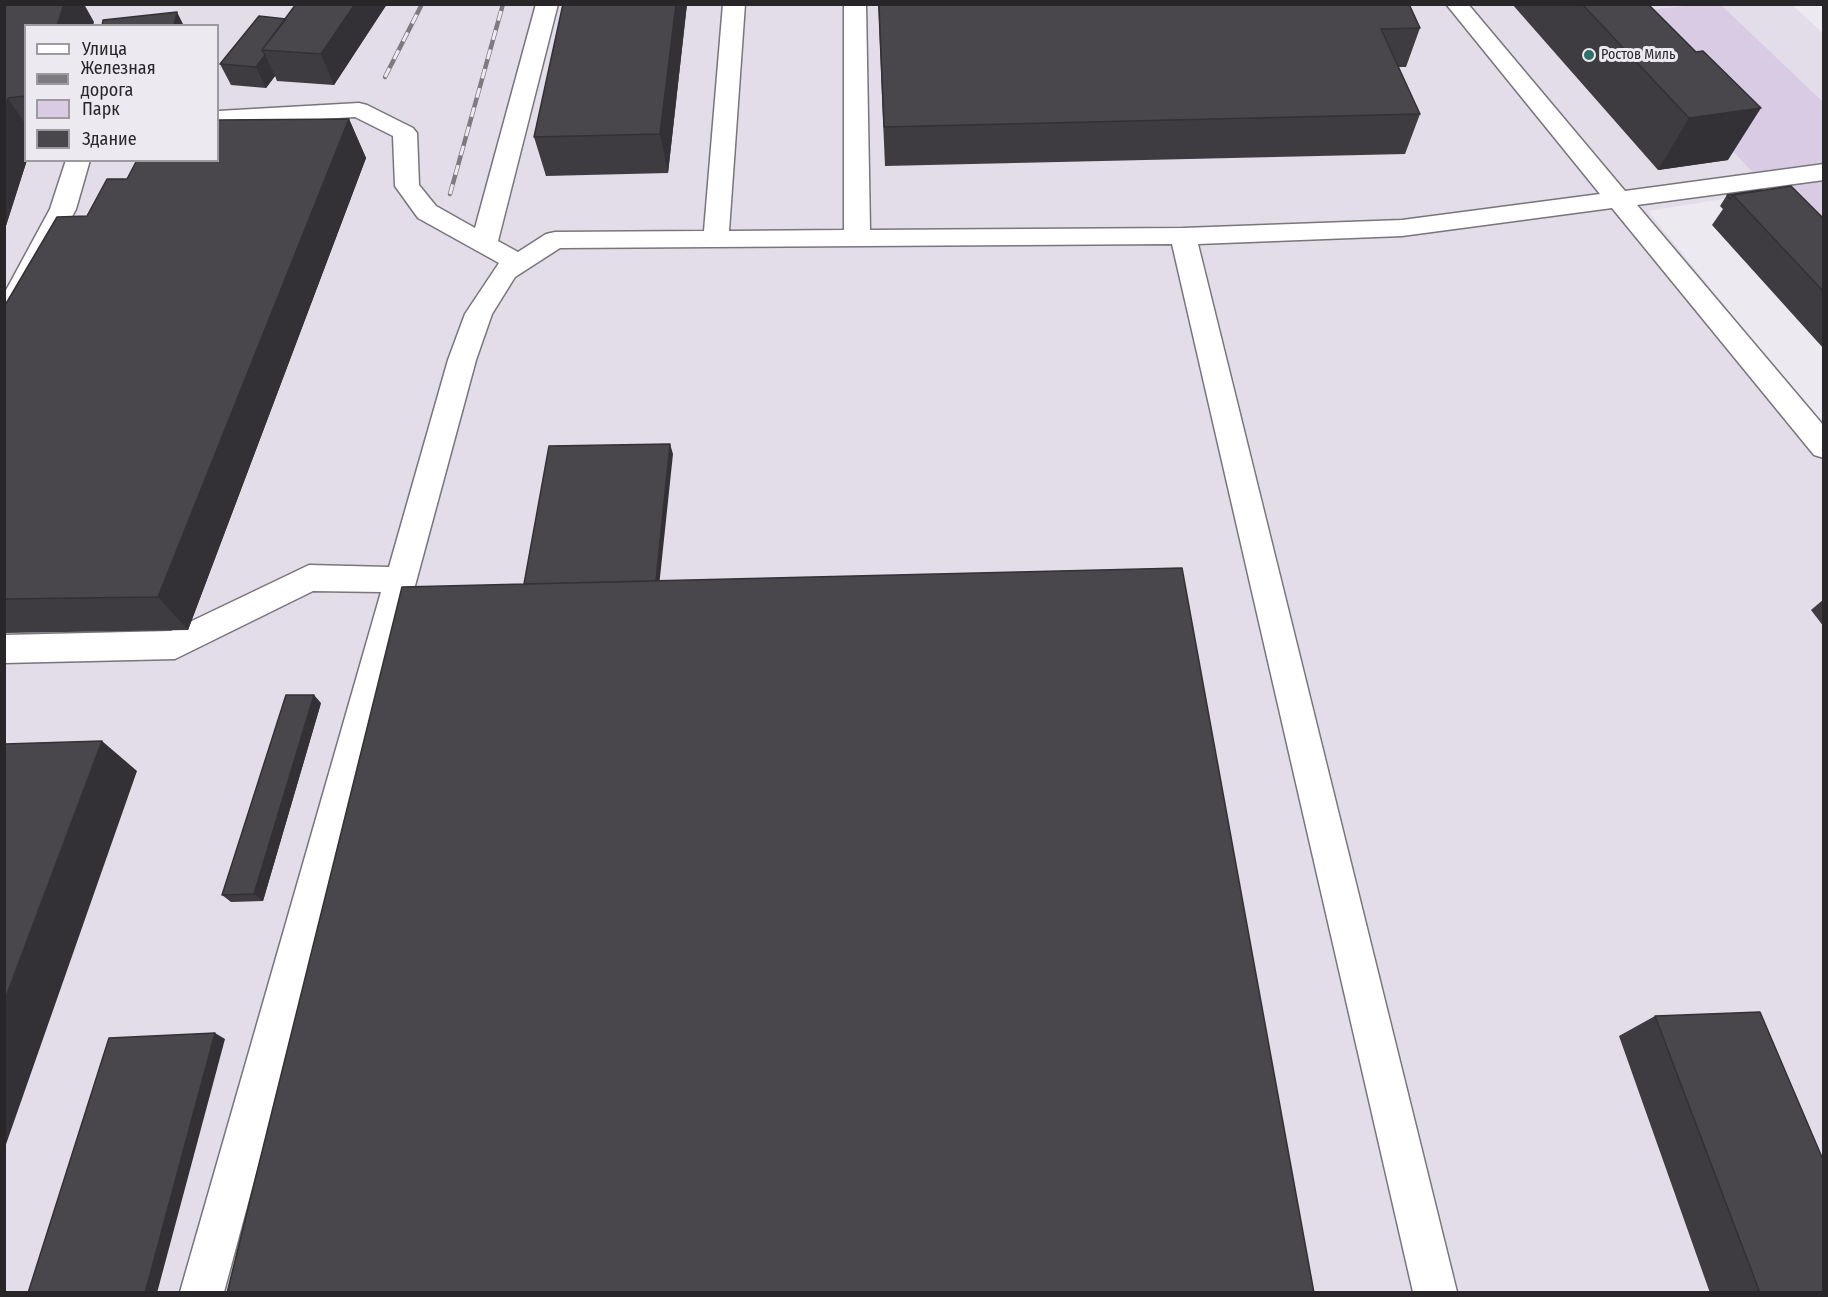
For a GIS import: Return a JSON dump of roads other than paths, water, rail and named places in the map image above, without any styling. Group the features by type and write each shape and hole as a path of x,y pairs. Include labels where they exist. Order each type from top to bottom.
{"lane":[{"path":"484,244 547,4"},
{"path":"716,239 734,4"},
{"path":"855,4 857,238"},
{"path":"1456,4 1824,447"},
{"path":"219,118 359,110 405,133 407,186 427,212 518,263"},
{"path":"4,321 63,209 77,162"},
{"path":"202,1293 462,360 479,314 506,271 555,240 1183,236 1402,228 1620,201 1824,172"},
{"path":"1183,236 1435,1293"},
{"path":"4,649 175,645 309,578 400,580"}],"railway":[{"path":"385,77 422,4"},
{"path":"450,194 503,4"}],"place":[{"name":"Ростов Миль","path":"1589,55"}]}
